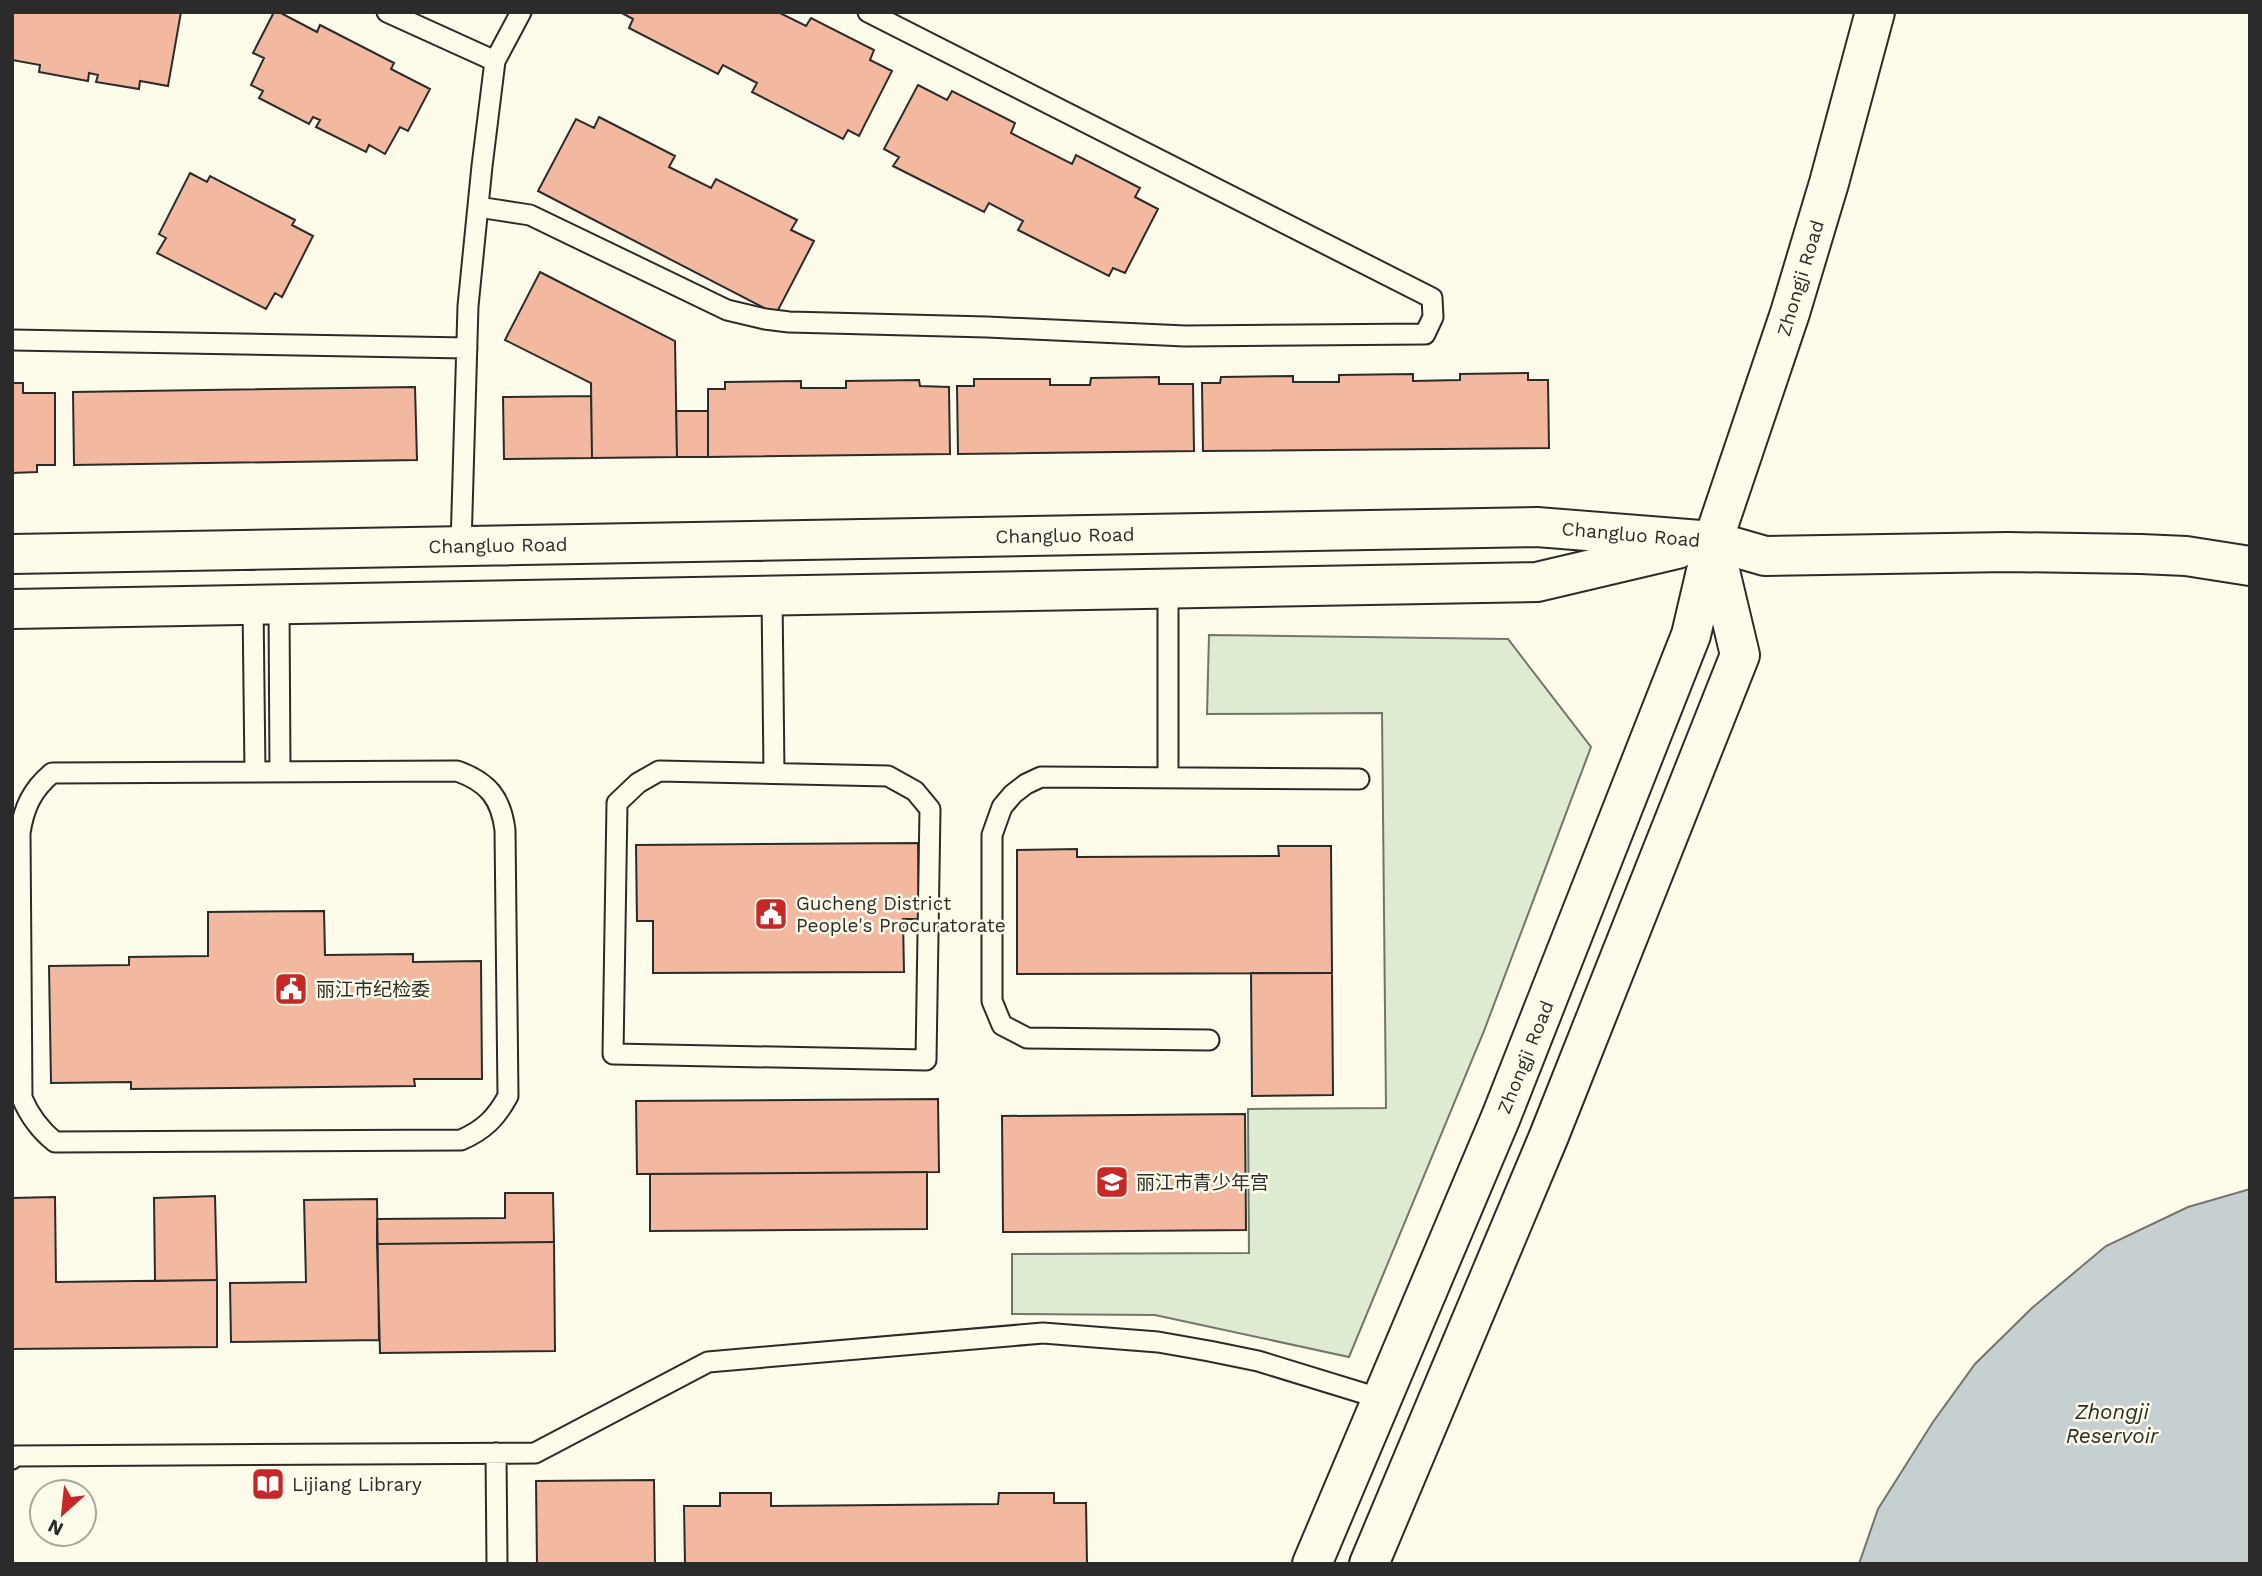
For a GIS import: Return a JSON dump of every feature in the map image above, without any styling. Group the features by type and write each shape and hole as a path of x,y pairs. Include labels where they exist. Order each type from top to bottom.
{"street":[{"name":"Zhongji Road","path":"1312,1564 1501,1117 1692,635 1713,541 1790,313 1829,183 1875,12"},
{"name":"Changluo Road","path":"12,554 1537,527 1713,541"},
{"name":"Changluo Road","path":"12,609 1537,582 1713,541"},
{"path":"1369,1564 1549,1136 1740,655 1713,541 1765,555 2008,552 2141,554 2186,556 2250,566"}],"lane":[{"path":"387,12 495,61"},
{"path":"461,546 468,306 478,207 495,61 521,12"},
{"path":"478,207 530,215 727,310 765,320 1185,336 1424,334 1433,317 1432,298 868,12"},
{"path":"12,340 467,348"},
{"path":"1168,588 1168,778"},
{"path":"772,595 774,773"},
{"path":"254,772 266,604"},
{"path":"266,604 280,772"},
{"path":"457,771 472,776 485,785 496,798 503,813 506,856 508,1096 500,1112 488,1125 461,1140 55,1142 33,1120 22,1098 20,833 23,814 30,797 52,773 280,772 457,771"},
{"path":"659,771 774,773 888,776 915,791 930,809 926,1060 613,1054 617,803 638,783 659,771"},
{"path":"1209,1040 1027,1038 1002,1025 992,1001 992,835 1002,807 1026,784 1041,777 1359,779"},
{"path":"12,1459 15,1455 535,1453 708,1362 1043,1333 1135,1339 1209,1351 1258,1361 1382,1399"},
{"path":"495,1453 497,1564"}],"green space":[{"path":"1209,635 1508,639 1591,747 1484,1031 1349,1357 1155,1315 1012,1314 1012,1254 1249,1253 1248,1109 1386,1108 1382,713 1207,714"}],"water":[{"name":"Zhongji Reservoir","path":"2250,1189 2250,1564 1859,1564 1878,1509 1933,1422 1975,1364 2032,1308 2106,1246 2188,1207"}],"building":[{"path":"12,12 181,12 168,86 140,81 139,89 96,82 98,75 89,73 88,81 39,72 40,65 12,60"},
{"path":"274,12 279,12 317,32 320,25 394,63 391,69 430,89 408,131 400,127 385,154 369,145 366,152 316,127 320,120 313,117 309,124 259,98 263,91 251,85 264,58 253,53"},
{"path":"620,12 778,12 806,26 811,18 874,50 870,60 892,71 859,136 848,130 843,139 752,92 757,83 723,65 718,74 629,28 633,19"},
{"path":"918,85 947,100 952,91 1015,123 1011,133 1072,164 1076,155 1140,188 1135,197 1158,209 1125,273 1113,268 1109,276 1018,230 1023,221 989,203 984,212 893,166 899,157 884,149"},
{"path":"599,117 675,156 669,167 711,188 716,179 797,220 791,230 814,241 776,314 538,191 576,119 594,128"},
{"path":"190,173 207,182 210,176 295,220 292,225 313,236 282,297 275,293 266,309 157,253 166,238 159,234"},
{"path":"540,272 675,341 677,457 592,458 591,383 505,340"},
{"path":"1528,373 1528,380 1548,380 1549,448 1203,451 1202,383 1220,383 1221,377 1293,376 1293,382 1339,382 1339,375 1413,374 1413,381 1460,380 1460,374"},
{"path":"1159,377 1159,384 1193,384 1194,451 958,454 957,386 974,386 974,379 1050,379 1050,385 1090,385 1091,378"},
{"path":"919,380 920,386 949,387 950,454 708,457 708,389 725,389 725,382 801,381 801,388 846,388 846,381"},
{"path":"12,383 23,383 23,393 55,393 55,465 37,465 37,472 12,473"},
{"path":"415,387 417,460 74,465 73,392"},
{"path":"591,396 592,458 504,459 503,397"},
{"path":"676,411 708,411 708,457 677,457"},
{"path":"918,843 919,919 903,919 904,972 653,973 653,921 637,921 636,845"},
{"path":"1278,846 1331,846 1332,973 1017,974 1017,850 1077,849 1077,857 1279,856"},
{"path":"324,911 325,955 413,954 413,962 481,961 482,1079 414,1079 415,1086 131,1089 131,1082 51,1083 49,966 129,965 129,957 208,956 208,912"},
{"path":"1251,973 1332,973 1333,1095 1252,1096"},
{"path":"938,1099 939,1172 637,1174 636,1101"},
{"name":"丽江市青少年宫","path":"1245,1114 1246,1230 1003,1232 1002,1116"},
{"path":"927,1172 927,1229 650,1231 650,1174"},
{"path":"505,1193 553,1193 554,1242 377,1244 377,1219 505,1218"},
{"path":"215,1196 217,1280 155,1281 154,1198"},
{"path":"55,1197 56,1282 217,1280 217,1347 12,1349 12,1198"},
{"path":"377,1199 379,1340 231,1342 230,1283 306,1282 304,1200"},
{"path":"554,1242 555,1351 380,1353 377,1244"},
{"path":"654,1480 655,1564 537,1564 536,1481"},
{"path":"720,1493 771,1493 771,1506 998,1504 999,1493 1054,1493 1054,1503 1086,1503 1087,1564 685,1564 684,1506 720,1506"}],"place":[{"name":"Gucheng District People's Procuratorate","path":"771,914"},
{"name":"丽江市纪检委","path":"291,989"},
{"name":"丽江市青少年宫","path":"1112,1182"},
{"name":"Lijiang Library","path":"268,1484"}]}
